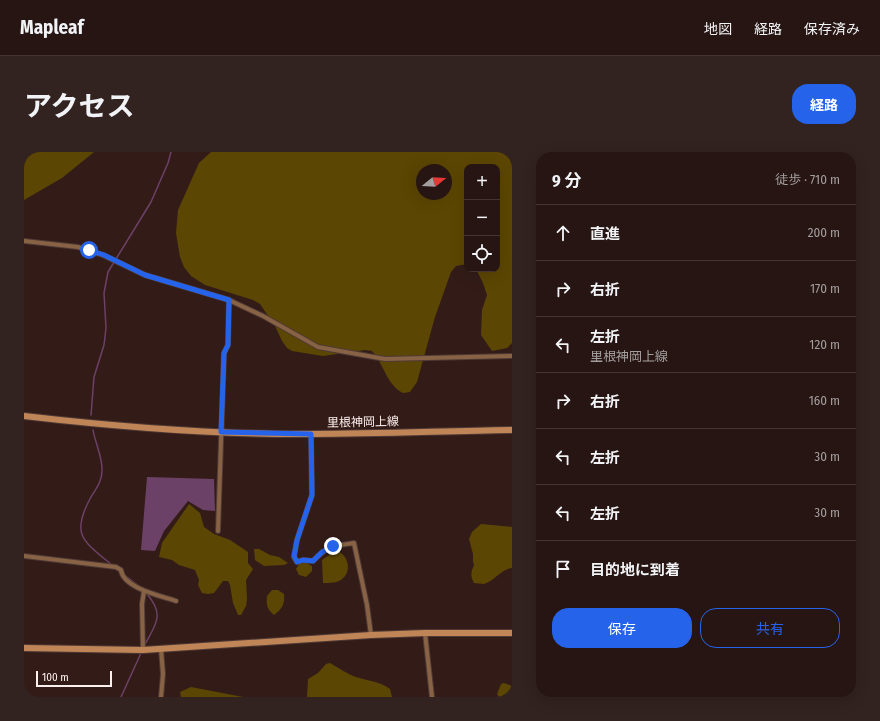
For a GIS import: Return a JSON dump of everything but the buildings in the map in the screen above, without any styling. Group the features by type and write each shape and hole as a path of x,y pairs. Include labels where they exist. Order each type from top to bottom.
{"main road":[{"name":"里根神岡上線","path":"24,416 121,426 221,432 311,434 512,430"},
{"path":"24,648 143,650 371,635 425,633 512,633"}],"street":[{"path":"24,241 78,247 104,255 145,275 229,300 263,316 318,347 385,359 512,356"},
{"path":"218,531 224,353 228,345 229,300"},
{"path":"311,434 312,495 297,540 294,556 297,562 303,560 313,561 322,552 333,546 354,543 367,604 371,635"},
{"path":"24,556 116,567 121,570 121,575 124,579 144,591 176,601"},
{"path":"143,650 142,604 144,591"},
{"path":"425,633 432,697"},
{"path":"161,649 163,674 161,697"}],"shaded area":[{"path":"24,152 94,152 62,178 24,200"},
{"path":"211,152 512,152 512,343 507,348 492,351 481,335 482,310 487,295 478,272 500,272 500,164 464,164 464,265 456,266 451,272 435,317 417,382 410,392 403,393 397,389 389,379 372,351 365,350 323,356 292,351 287,348 282,341 275,326 260,304 253,300 205,285 191,276 184,267 180,257 176,233 178,210 199,163"},
{"path":"147,477 214,479 215,511 203,510 188,501 164,531 155,551 141,550"},
{"path":"189,504 200,513 204,527 214,534 230,540 248,552 248,563 253,569 246,580 246,606 241,615 238,615 233,603 228,581 223,581 214,593 202,593 198,585 199,580 195,570 179,565 172,560 159,557 162,543"},
{"path":"481,524 512,527 512,568 505,570 484,584 474,583 471,576 474,565 469,539 472,532"},
{"path":"254,549 259,549 270,555 279,557 288,563 284,565 264,566 255,560"},
{"path":"338,551 345,557 347,562 348,570 346,575 339,581 333,583 323,583 322,560"},
{"path":"303,561 312,566 312,571 306,577 299,575 296,569"},
{"path":"272,590 278,590 284,594 282,606 274,615 268,609 267,602 267,596"},
{"path":"330,663 353,676 386,686 390,689 392,697 307,697 308,679 318,673 326,664"},
{"path":"504,683 512,686 512,697 499,697 497,694 501,684"},
{"path":"191,687 243,697 181,697 180,692"}],"waterway":[{"path":"91,415 94,377 104,345 106,328 104,293 108,272 151,202 168,163 171,152"},
{"path":"93,430 101,461 102,475 81,520 81,529 87,543 112,565"},
{"path":"127,577 140,587"},
{"path":"144,646 157,620 156,608 153,601 147,594"},
{"path":"121,697 141,653"}],"route":[{"path":"89,250 104,255 145,275 229,300 228,345 224,353 221,432 311,434 312,495 297,540 294,556 297,562 303,560 313,561 322,552 333,546"}]}
